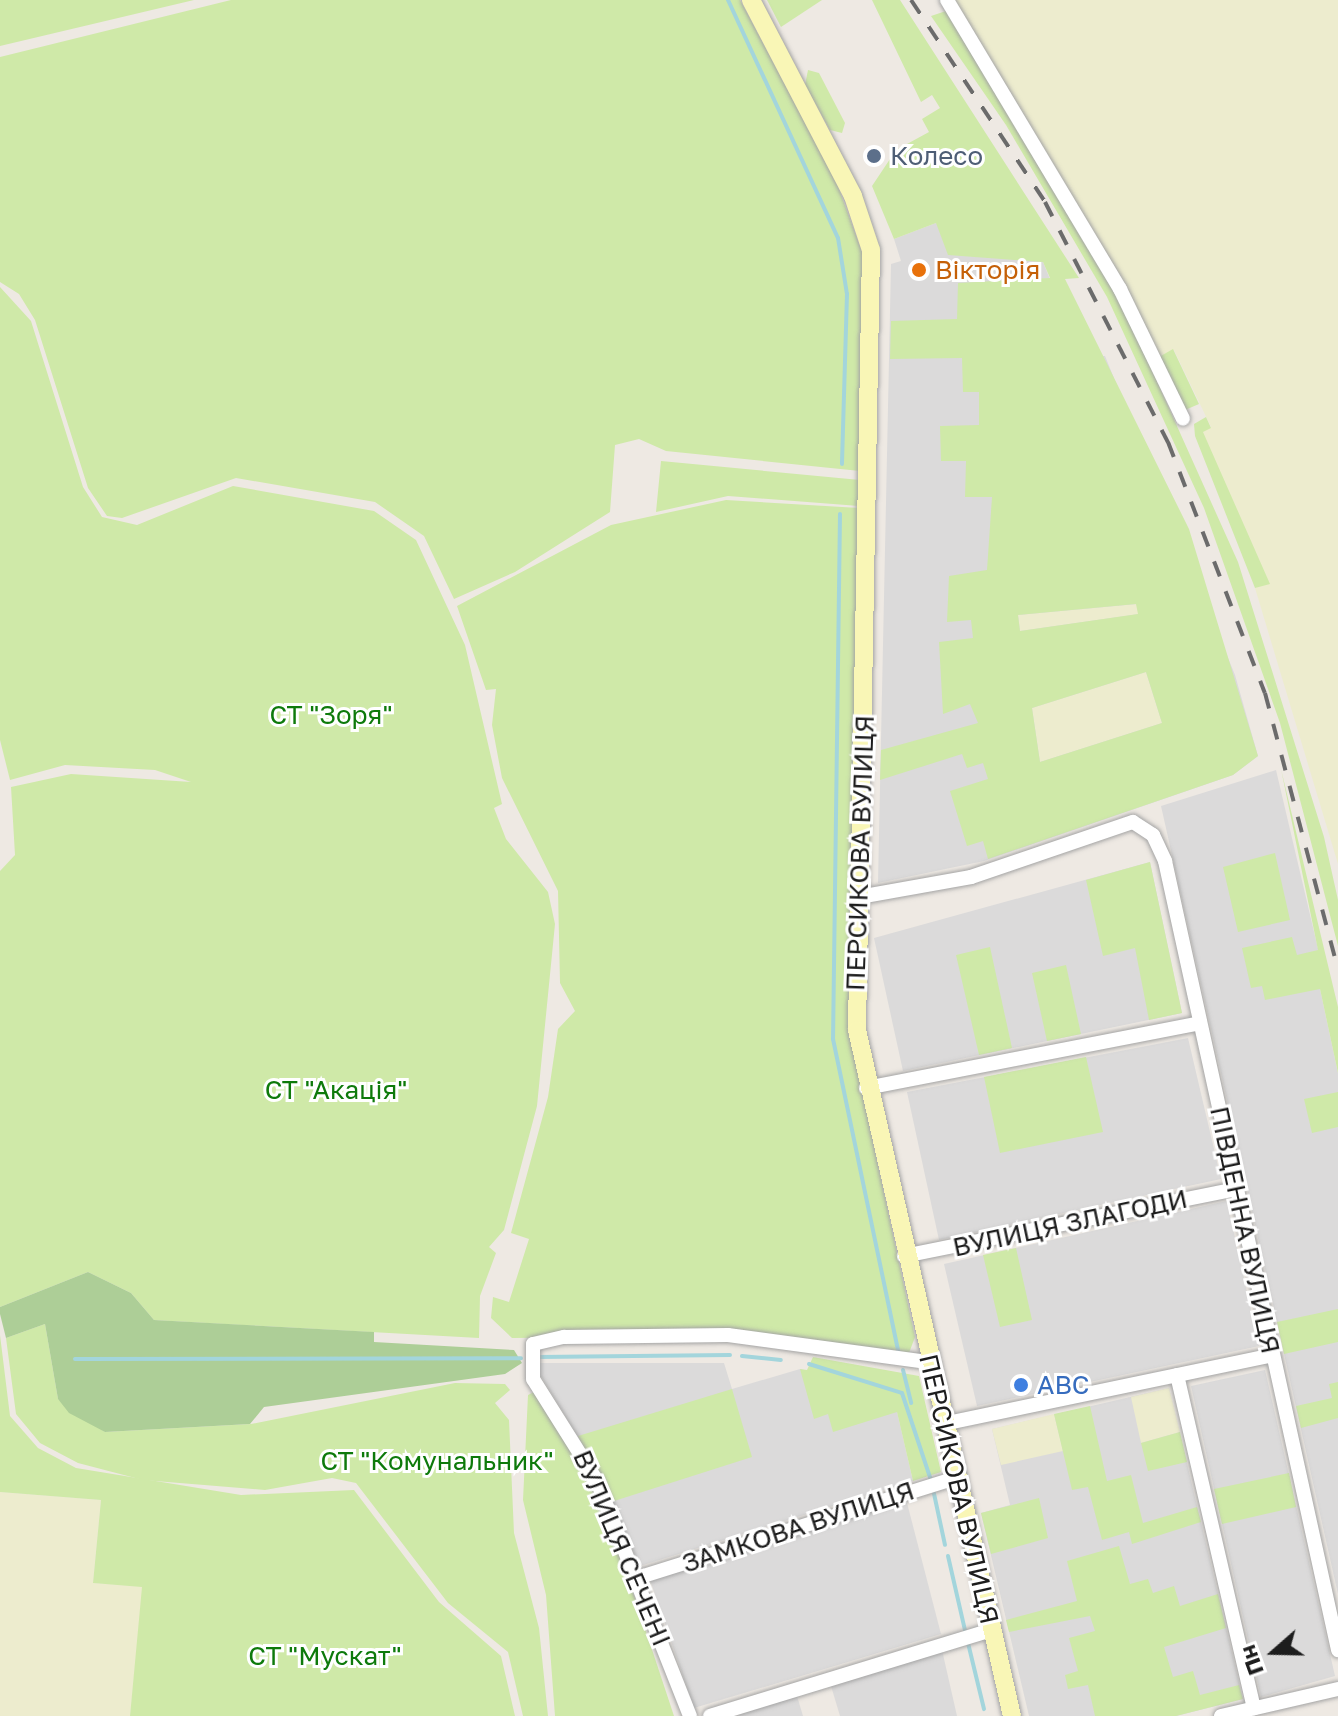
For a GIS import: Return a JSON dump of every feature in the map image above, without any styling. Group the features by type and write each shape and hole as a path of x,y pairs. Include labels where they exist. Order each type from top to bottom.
{"main road":[{"name":"ПЕРСИКОВА ВУЛИЦЯ","path":"751,0 853,196 874,272 856,1012 866,1088 1012,1716"}],"street":[{"path":"947,0 1120,289 1183,419"},
{"name":"ПІВДЕННА ВУЛИЦЯ","path":"859,897 971,877 1133,822 1153,835 1165,861 1338,1650"},
{"path":"866,1088 1200,1023"},
{"name":"ВУЛИЦЯ ЗЛАГОДИ","path":"904,1256 1236,1189"},
{"name":"ВУЛИЦЯ СЕЧЕНІ","path":"690,1716 640,1577 585,1456 533,1379 533,1344 564,1337 728,1335 929,1362"},
{"path":"943,1424 1272,1355"},
{"path":"1177,1375 1254,1708"},
{"name":"ЗАМКОВА ВУЛИЦЯ","path":"640,1577 956,1478"},
{"path":"710,1716 992,1630"},
{"path":"1221,1716 1338,1689"}],"shaded area":[{"path":"936,223 1039,252 1081,356 1105,356 1235,675 1258,756 1233,775 984,861 878,883 891,264 901,261 894,239"},
{"path":"1276,770 1327,987 1320,989 1338,1073 1338,1594 1161,806"},
{"path":"1150,862 1182,1013 903,1071 874,938"},
{"path":"1188,1038 1221,1179 939,1240 907,1092"},
{"path":"1227,1201 1259,1346 977,1406 944,1264"},
{"path":"533,1363 724,1363 732,1389 800,1369 854,1382 895,1403 913,1481 640,1566 588,1453"},
{"path":"1265,1370 1335,1676 1261,1697 1191,1386"},
{"path":"1169,1388 1243,1699 1176,1716 1029,1716 981,1513 1010,1505 992,1429"},
{"path":"906,1499 941,1634 694,1708 650,1580"},
{"path":"942,1650 957,1716 840,1716 831,1686"},
{"path":"797,1696 803,1716 736,1716"}],"green space":[{"path":"0,0 194,0 0,46"},
{"path":"231,0 740,0 836,181 863,255 860,471 666,451 639,439 615,445 610,512 515,572 454,599 424,536 375,502 236,478 122,518 107,516 88,488 35,320 19,294 0,282 0,57"},
{"path":"767,0 822,0 781,27"},
{"path":"872,0 900,0 1079,278 1065,279 1189,529 1258,756 1233,775 988,859 983,841 967,846 950,791 988,779 983,763 967,768 962,754 880,780 881,750 978,723 970,704 943,714 939,642 973,638 971,620 947,622 949,576 987,570 992,497 965,497 966,461 941,461 940,426 979,425 979,392 963,392 962,358 890,359 891,321 957,319 958,283 1050,278 1043,262 948,255 936,223 894,239 872,186 896,150 929,132 922,119 940,108 932,95 921,102","holes":["1136,604 1138,614 1020,631 1018,615","1146,672 1162,723 1040,762 1032,708"]},
{"path":"952,0 1338,0 1338,864 1255,588 1269,583 1202,432 1211,427 1174,350 1159,357"},
{"path":"946,11 1115,288 1238,562 1324,837 1338,900 1338,946 1280,723 1204,508 1107,297 1006,125 931,16"},
{"path":"808,70 819,73 845,123 842,133 830,130 805,85"},
{"path":"0,287 31,321 83,487 102,517 137,525 233,486 374,511 416,540 465,645 502,804 494,808 506,839 548,892 555,924 537,1106 504,1230 489,1247 496,1253 480,1296 479,1338 154,1320 131,1293 88,1272 0,1307 0,871 15,855 11,787 71,774 191,782 155,770 65,765 10,780 0,740"},
{"path":"1173,349 1199,404 1185,410 1159,357"},
{"path":"1206,417 1211,428 1203,432 1270,584 1255,588 1195,436 1194,424"},
{"path":"661,461 860,480 859,506 728,496 656,512"},
{"path":"726,500 859,508 853,1050 915,1337 909,1353 761,1336 512,1338 491,1318 493,1297 509,1302 529,1239 511,1233 548,1097 558,1029 575,1011 560,983 558,891 502,778 492,725 496,689 486,690 457,606 611,525"},
{"path":"1137,604 1139,614 1020,631 1018,615"},
{"path":"1146,672 1162,723 1040,762 1032,708"},
{"path":"1281,769 1338,1007 1338,1073 1320,989 1265,1000 1262,986 1251,988 1242,948 1292,937 1297,955 1318,950"},
{"path":"1275,853 1290,920 1238,932 1223,867"},
{"path":"1150,862 1182,1013 1149,1020 1135,948 1103,956 1086,880"},
{"path":"990,947 1012,1048 979,1055 956,955"},
{"path":"1066,965 1081,1034 1047,1041 1032,973"},
{"path":"1086,1057 1103,1132 1000,1153 984,1077"},
{"path":"1338,1092 1338,1127 1312,1133 1304,1099"},
{"path":"1016,1248 1032,1320 1000,1327 983,1255"},
{"path":"88,1272 131,1293 154,1320 374,1332 374,1342 514,1350 522,1363 505,1374 264,1407 250,1424 105,1432 69,1413 58,1399 45,1324 6,1338 0,1314 0,1307"},
{"path":"1338,1309 1338,1342 1284,1354 1277,1322"},
{"name":"СТ \"Комунальник\"","path":"45,1324 58,1399 105,1432 251,1424 455,1383 505,1384 510,1390 495,1403 509,1420 514,1533 539,1628 548,1716 523,1716 508,1652 448,1603 356,1483 332,1478 265,1490 143,1480 78,1463 40,1443 16,1414 6,1338"},
{"name":"СТ \"Мускат\"","path":"0,1335 10,1416 38,1448 76,1468 241,1495 354,1490 439,1602 501,1656 515,1716 130,1716 142,1587 93,1583 101,1500 0,1492"},
{"path":"813,1357 919,1376 941,1472 913,1481 897,1412 833,1432 828,1414 814,1419 800,1369 807,1370"},
{"path":"1338,1382 1338,1418 1301,1428 1296,1406 1332,1398 1329,1384"},
{"path":"1169,1388 1180,1432 1141,1443 1131,1397"},
{"path":"732,1389 752,1457 611,1502 578,1436"},
{"name":"СТ \"Комунальник\"","path":"534,1392 580,1459 612,1529 674,1716 555,1716 546,1595 523,1500 528,1395"},
{"path":"1090,1406 1107,1481 1131,1475 1143,1523 1197,1507 1201,1522 1132,1544 1129,1532 1102,1540 1088,1487 1072,1490 1054,1414"},
{"path":"1054,1414 1063,1451 1001,1465 992,1429"},
{"path":"1180,1432 1187,1462 1148,1471 1141,1443"},
{"path":"1289,1473 1296,1507 1222,1524 1214,1489"},
{"path":"0,1492 101,1500 93,1583 143,1586 130,1716 0,1716"},
{"path":"1039,1498 1048,1538 991,1554 981,1513"},
{"path":"1119,1546 1130,1584 1148,1579 1153,1593 1174,1586 1180,1606 1218,1594 1226,1628 1164,1647 1173,1677 1193,1671 1200,1695 1239,1685 1243,1699 1176,1716 1095,1716 1088,1685 1068,1689 1065,1675 1078,1671 1069,1638 1095,1631 1090,1616 1009,1632 1006,1620 1077,1601 1067,1561"}],"waterway":[{"path":"728,0 838,238 847,294 842,464"},
{"path":"840,514 833,1039 898,1351"},
{"path":"538,1357 730,1355"},
{"path":"742,1356 781,1360"},
{"path":"75,1359 521,1358"},
{"path":"809,1364 902,1393 931,1480"},
{"path":"903,1370 911,1403"},
{"path":"933,1489 945,1545"},
{"path":"948,1556 965,1630"},
{"path":"968,1643 984,1709"}],"railway":[{"path":"911,0 1045,202 1168,442 1265,693 1338,970"}],"place":[{"name":"Колесо","path":"874,156"},
{"name":"Вікторія","path":"919,270"},
{"name":"ABC","path":"1021,1385"}],"park label":[{"name":"СТ \"Зоря\"","path":"331,715"},
{"name":"СТ \"Акація\"","path":"336,1090"}]}
